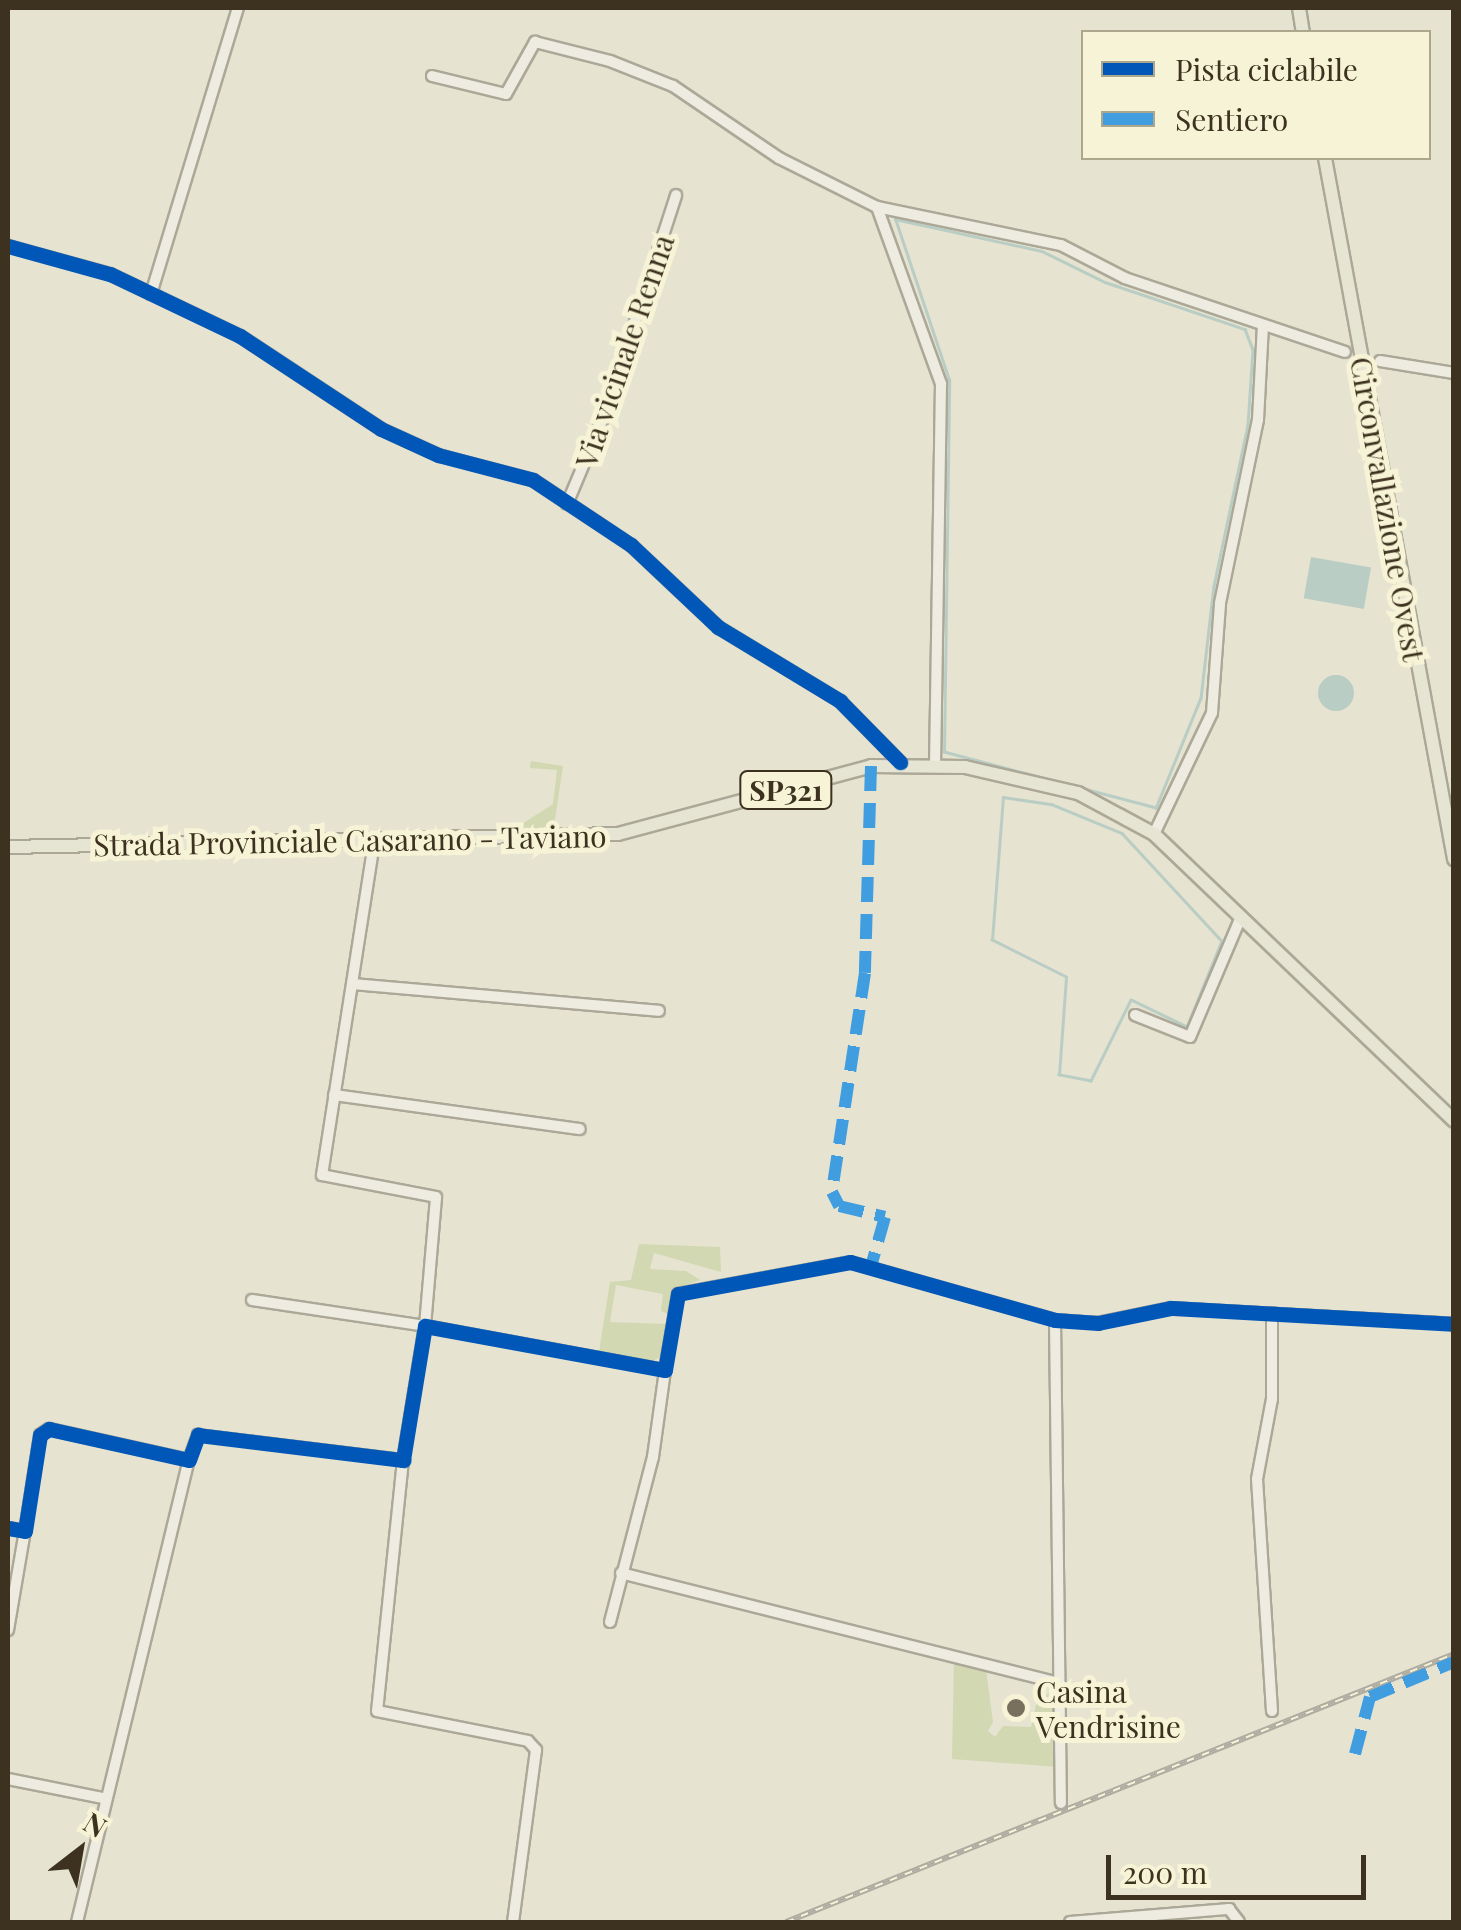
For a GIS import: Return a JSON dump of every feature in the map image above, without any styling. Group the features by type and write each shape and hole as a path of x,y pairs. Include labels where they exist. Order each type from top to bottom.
{"main road":[{"name":"Circonvallazione Ovest","path":"1325,160 1454,859"},
{"name":"Strada Provinciale Casarano - Taviano","path":"8,847 374,842 652,830 900,762 935,763 1078,793 1154,834 1454,1122"},
{"path":"1440,1112 1454,1131"}],"street":[{"path":"151,294 238,8"},
{"path":"432,76 506,94 535,42 610,61 672,86 778,158 877,207 1061,245 1125,278 1345,352"},
{"name":"Via vicinale Renna","path":"567,504 600,429 676,195"},
{"path":"877,207 941,384 935,763"},
{"path":"8,246 151,294 240,336 381,429 438,455 533,480 630,545 718,626 840,700 900,762"},
{"path":"1154,834 1212,713 1220,603 1258,420 1264,325"},
{"path":"1380,360 1454,373"},
{"path":"374,842 322,1175 436,1196 425,1326 403,1460 377,1711 528,1740 536,1750 513,1922"},
{"path":"1135,1015 1190,1037 1240,919"},
{"path":"352,984 660,1012"},
{"path":"334,1096 580,1129"},
{"path":"610,1622 653,1456 678,1294 850,1262 1055,1320 1098,1324 1172,1308 1454,1324"},
{"path":"252,1300 425,1326 665,1370"},
{"path":"1272,1313 1272,1399 1257,1480 1272,1711"},
{"path":"1055,1320 1061,1802"},
{"path":"8,1630 40,1435 49,1429 189,1460"},
{"path":"77,1922 102,1798 198,1435 403,1460"},
{"path":"8,1528 25,1532"},
{"path":"622,1574 1058,1683"},
{"path":"8,1779 102,1798"},
{"path":"1070,1922 1229,1909 1239,1922"}],"green space":[{"path":"531,761 563,766 553,833 511,831 553,804 557,770 530,768"},
{"path":"639,1244 720,1247 721,1272 654,1253 650,1269 686,1271 700,1280 673,1290 668,1314 661,1311 663,1294 616,1285 610,1322 667,1324 661,1357 650,1362 599,1352 610,1282 631,1280"},
{"path":"954,1658 986,1670 993,1722 988,1731 995,1737 1003,1726 1031,1727 1037,1701 1056,1689 1058,1767 952,1759"}],"shaded area":[{"path":"1311,557 1371,568 1364,609 1304,598"},
{"path":"1336,675 1349,680 1354,693 1349,706 1336,711 1323,706 1318,693 1323,680"}],"waterway":[{"path":"895,219 1042,251 1105,282 1245,329 1253,350 1248,425 1214,586 1201,698 1156,808 944,752 949,380 895,219"},
{"path":"1003,797 1051,804 1122,833 1222,941 1187,1027 1131,1000 1091,1081 1059,1075 1066,977 992,940 1003,797"}],"railway":[{"path":"786,1922 1454,1654"}],"marked path":[{"path":"871,766 865,973 832,1192 839,1206 885,1217 872,1263"},
{"path":"1355,1754 1370,1697 1454,1662"}],"cycle path":[{"path":"8,246 110,274 240,336 381,429 438,455 533,480 631,545 718,627 840,701 900,762"},
{"path":"8,1528 25,1531 40,1435 49,1429 189,1460 198,1435 403,1460 425,1326 665,1370 678,1294 850,1262 1055,1320 1098,1323 1171,1308 1454,1324"}],"place":[{"name":"Casina Vendrisine","path":"1016,1708"}]}
